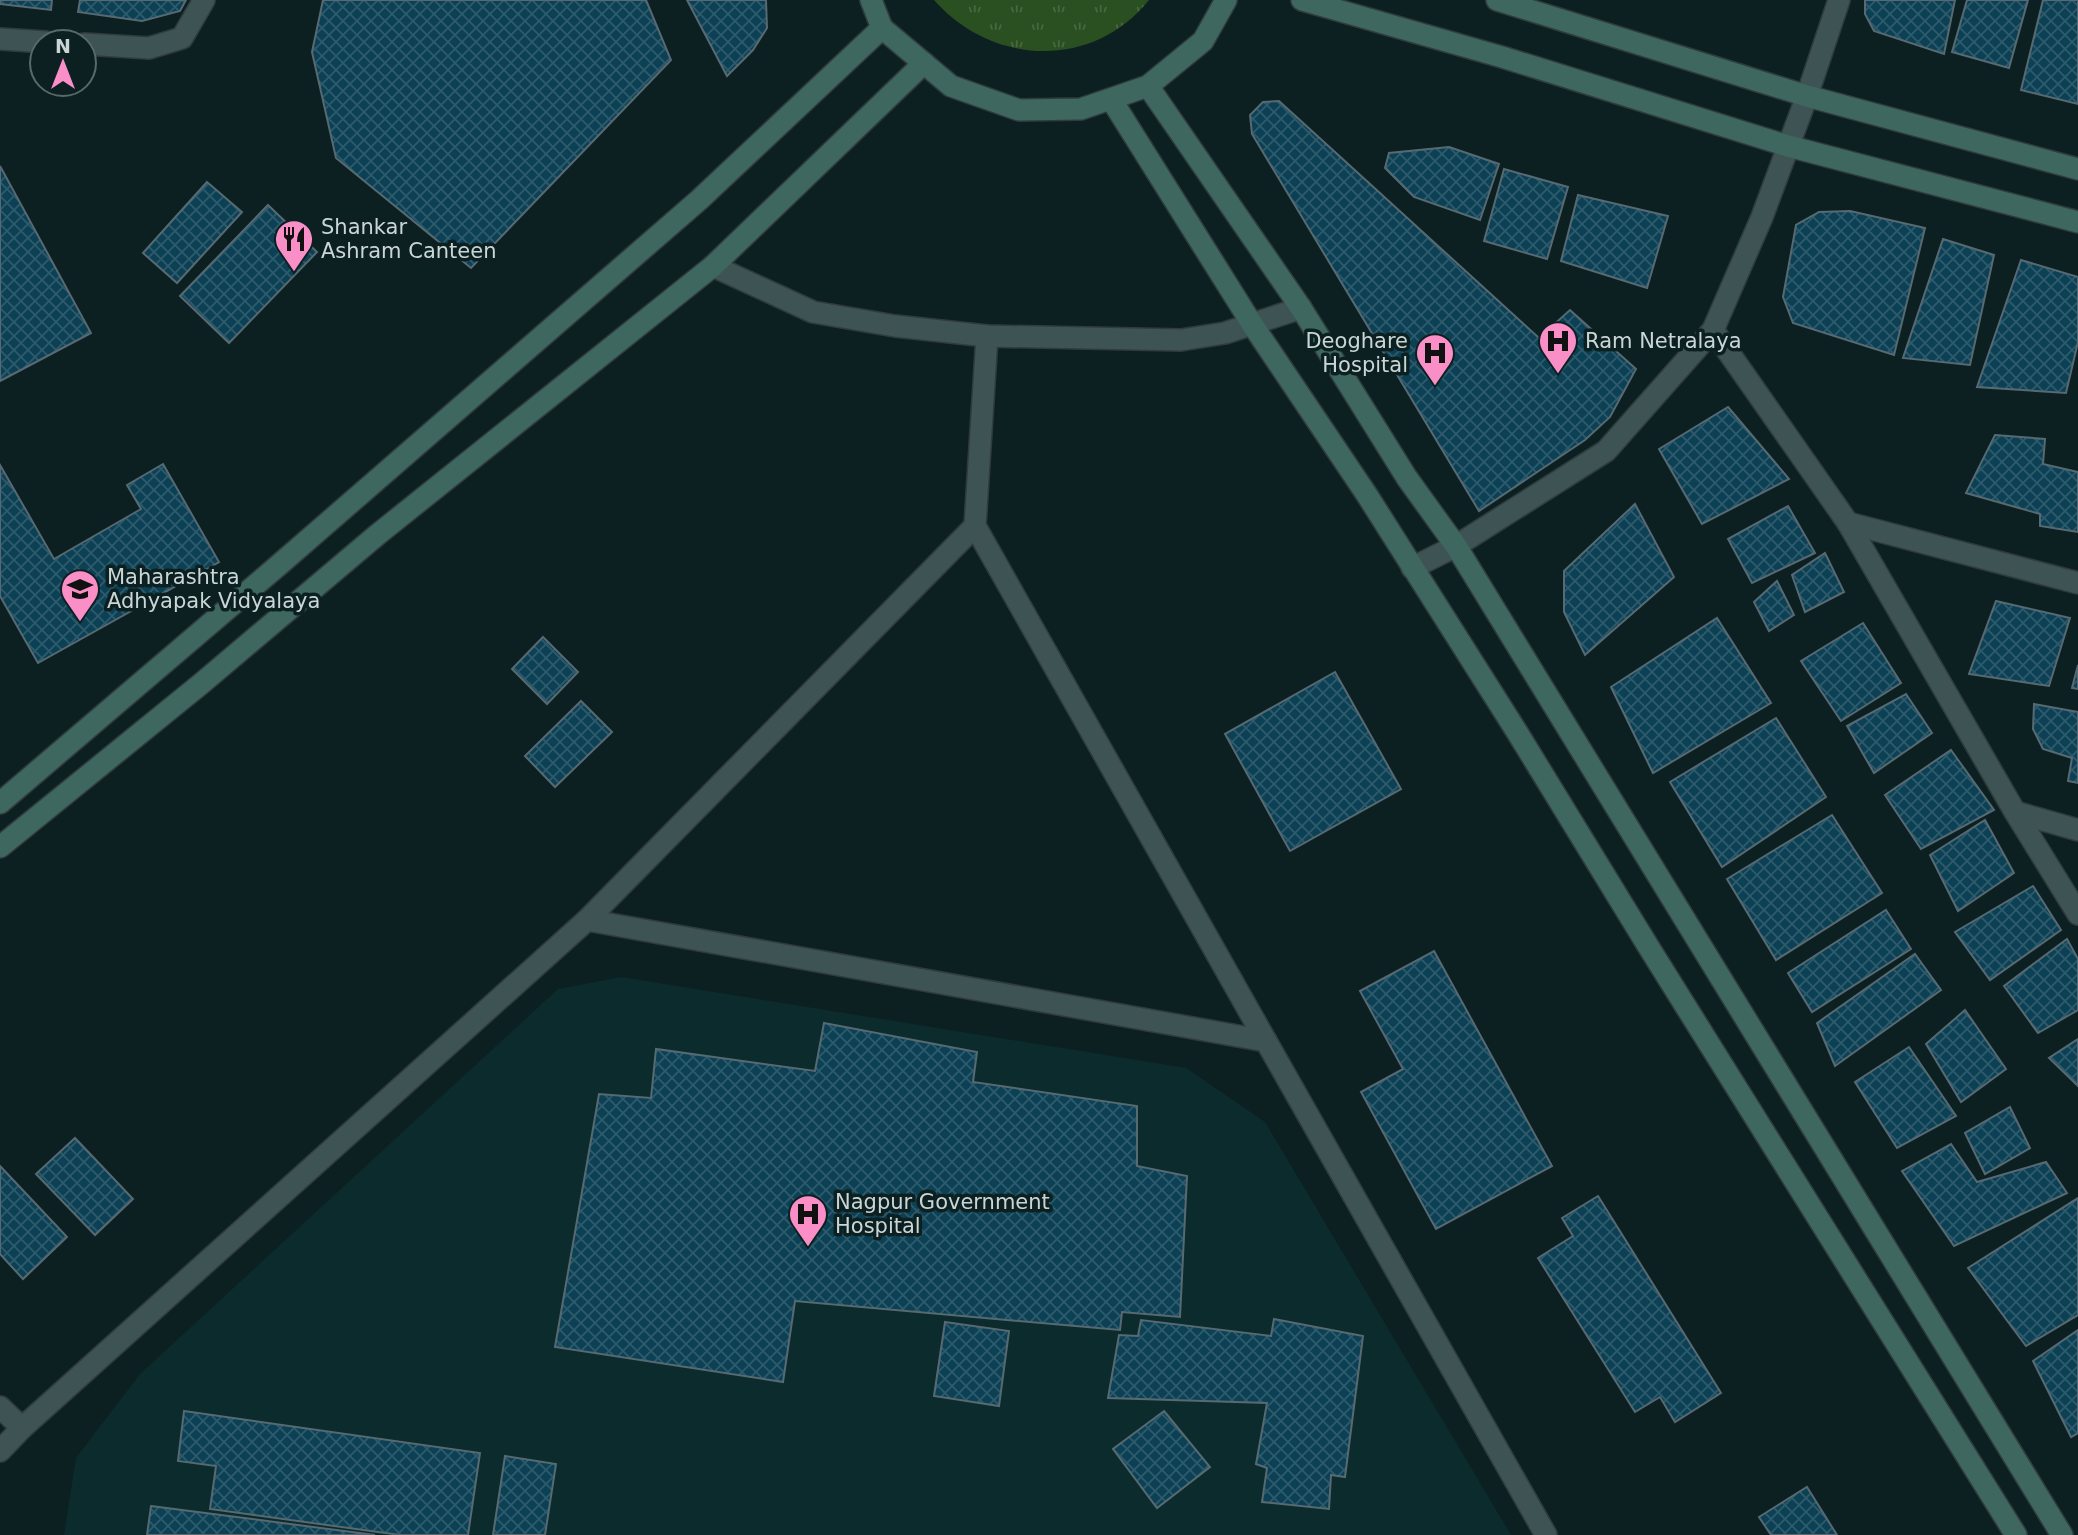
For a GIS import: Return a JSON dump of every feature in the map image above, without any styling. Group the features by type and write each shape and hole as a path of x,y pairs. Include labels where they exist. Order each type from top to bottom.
{"main road":[{"path":"871,0 882,28 951,86 1019,110 1081,109 1148,86 1203,41 1226,0"},
{"path":"1302,0 1502,57 1788,146 2078,222"},
{"path":"1497,0 1807,96 2078,169"},
{"path":"0,803 270,573 699,200 882,28"},
{"path":"0,847 202,683 377,535 713,266 924,62"},
{"path":"1148,86 1301,308 1407,478 1456,546 2062,1535"},
{"path":"1111,99 1252,324 1517,732 1647,946 2016,1535"}],"street":[{"path":"98,45 149,48 182,38 204,0"},
{"path":"1412,568 1456,546 1606,451 1713,330 1762,217 1839,0"},
{"path":"0,39 28,41"},
{"path":"713,266 813,312 895,326 987,336 1181,340 1225,333 1301,308"},
{"path":"1713,330 1848,523 2015,812 2078,914"},
{"path":"987,336 975,526 1546,1535"},
{"path":"1848,523 2078,583"},
{"path":"0,1451 22,1428 587,920 975,526"},
{"path":"2015,812 2078,830"},
{"path":"587,920 1266,1041"},
{"path":"0,1407 22,1428"}],"shaded area":[{"name":"Nagpur Government Hospital","path":"621,977 1186,1068 1265,1122 1511,1535 64,1535 76,1458 140,1374 558,989"}],"green space":[{"path":"934,0 1149,0 1126,23 1100,39 1072,48 1042,51 1013,47 984,38 958,22"}],"building":[{"path":"0,0 52,0 51,10 0,4"},
{"path":"80,0 186,0 180,11 142,21 78,12"},
{"path":"323,0 646,0 671,60 471,268 336,158 312,52"},
{"path":"687,0 766,0 767,28 753,50 727,76"},
{"path":"1865,0 1955,0 1944,54 1874,31 1865,14"},
{"path":"1967,0 2028,0 2009,68 1952,52"},
{"path":"2043,0 2078,0 2078,104 2021,90"},
{"path":"1279,101 1539,338 1570,310 1636,369 1610,417 1585,440 1479,511 1252,134 1250,115 1263,102"},
{"path":"1449,147 1499,164 1480,220 1414,197 1385,168 1389,153"},
{"path":"0,166 91,333 0,381"},
{"path":"1504,169 1568,187 1547,259 1484,241"},
{"path":"207,182 242,212 177,283 143,253"},
{"path":"1578,195 1668,216 1647,288 1561,261"},
{"path":"268,205 317,252 229,343 180,296"},
{"path":"1850,211 1925,228 1894,355 1793,323 1783,297 1796,225 1819,212"},
{"path":"1943,239 1994,255 1970,365 1903,358"},
{"path":"2021,260 2078,277 2078,342 2066,393 1977,387"},
{"path":"1728,407 1789,479 1702,524 1659,449"},
{"path":"1995,435 2045,439 2043,464 2078,472 2078,532 2040,526 2040,514 1966,493"},
{"path":"163,464 219,562 38,663 0,596 0,465 54,559 141,509 127,485"},
{"path":"1635,504 1674,577 1585,655 1564,612 1564,571"},
{"path":"1788,506 1815,553 1752,583 1728,539"},
{"path":"1825,553 1844,592 1805,612 1792,575"},
{"path":"1777,581 1794,615 1769,631 1754,602"},
{"path":"1996,601 2070,618 2049,686 1969,674"},
{"path":"1717,618 1771,703 1653,773 1611,687"},
{"path":"1863,623 1901,683 1841,721 1801,661"},
{"path":"543,637 578,672 547,704 512,669"},
{"path":"2078,665 2078,689 2072,688"},
{"path":"1335,672 1401,789 1290,851 1225,734"},
{"path":"1906,694 1932,733 1874,773 1847,726"},
{"path":"581,701 612,732 555,787 525,756"},
{"path":"2034,704 2078,712 2078,783 2068,781 2072,758 2043,749 2033,729"},
{"path":"1776,718 1826,797 1722,867 1670,782"},
{"path":"1951,750 1994,810 1921,849 1885,795"},
{"path":"1832,815 1882,893 1776,960 1727,879"},
{"path":"1985,820 2014,873 1958,911 1930,855"},
{"path":"2033,886 2061,930 1990,980 1955,932"},
{"path":"1886,910 1911,949 1812,1012 1788,973"},
{"path":"2067,939 2078,959 2078,1010 2038,1033 2004,986"},
{"path":"1434,951 1552,1166 1436,1229 1361,1092 1403,1069 1360,991"},
{"path":"1915,954 1941,990 1835,1066 1817,1023"},
{"path":"1965,1010 2006,1069 1961,1102 1926,1044"},
{"path":"824,1023 977,1052 973,1082 1137,1106 1137,1166 1187,1176 1180,1317 1122,1312 1120,1330 795,1301 783,1382 555,1347 599,1094 651,1098 656,1049 815,1071"},
{"path":"2078,1039 2078,1086 2049,1058"},
{"path":"1909,1047 1956,1116 1897,1148 1855,1082"},
{"path":"2010,1107 2030,1148 1985,1174 1965,1133"},
{"path":"75,1138 133,1199 95,1235 36,1174"},
{"path":"1951,1144 1977,1182 2046,1162 2067,1193 1954,1246 1902,1171"},
{"path":"0,1166 67,1237 23,1279 0,1254"},
{"path":"1598,1196 1721,1393 1675,1422 1660,1397 1635,1412 1538,1258 1573,1236 1562,1218"},
{"path":"2078,1198 2078,1315 2026,1346 1968,1268"},
{"path":"1274,1319 1363,1336 1345,1477 1331,1475 1329,1509 1262,1502 1267,1468 1256,1464 1267,1403 1108,1398 1119,1335 1138,1336 1141,1320 1271,1336"},
{"path":"945,1322 1009,1331 999,1406 934,1396"},
{"path":"2078,1330 2078,1433 2071,1437 2033,1361"},
{"path":"184,1411 480,1453 468,1535 400,1535 210,1509 216,1466 178,1461"},
{"path":"1164,1411 1210,1467 1157,1508 1113,1449"},
{"path":"505,1456 556,1464 545,1535 493,1535"},
{"path":"1807,1487 1837,1535 1771,1535 1759,1517"},
{"path":"151,1506 375,1535 147,1535"}],"place":[{"name":"Shankar Ashram Canteen","path":"294,273"},
{"name":"Ram Netralaya","path":"1558,375"},
{"name":"Deoghare Hospital","path":"1435,387"},
{"name":"Maharashtra Adhyapak Vidyalaya","path":"80,623"},
{"name":"Nagpur Government Hospital","path":"808,1248"}]}
